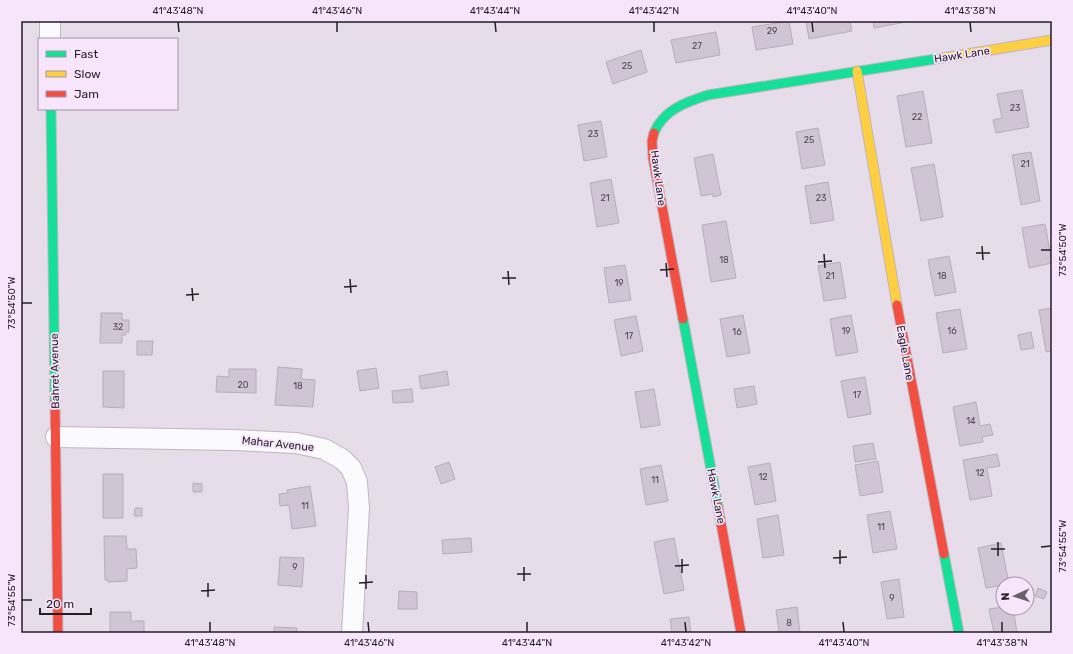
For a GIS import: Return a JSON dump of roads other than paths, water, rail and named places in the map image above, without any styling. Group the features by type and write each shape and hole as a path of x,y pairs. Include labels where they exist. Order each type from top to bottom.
{"street":[{"path":"50,21 50,38"},
{"name":"Hawk Lane","path":"741,633 653,158 653,136 658,123 668,112 690,100 708,95 1052,40"},
{"name":"Eagle Lane","path":"857,71 904,349 959,633"},
{"name":"Bahret Avenue","path":"51,110 58,633"},
{"name":"Mahar Avenue","path":"56,437 233,440 296,443 324,449 342,459 351,468 357,482 359,508 352,633"}]}
